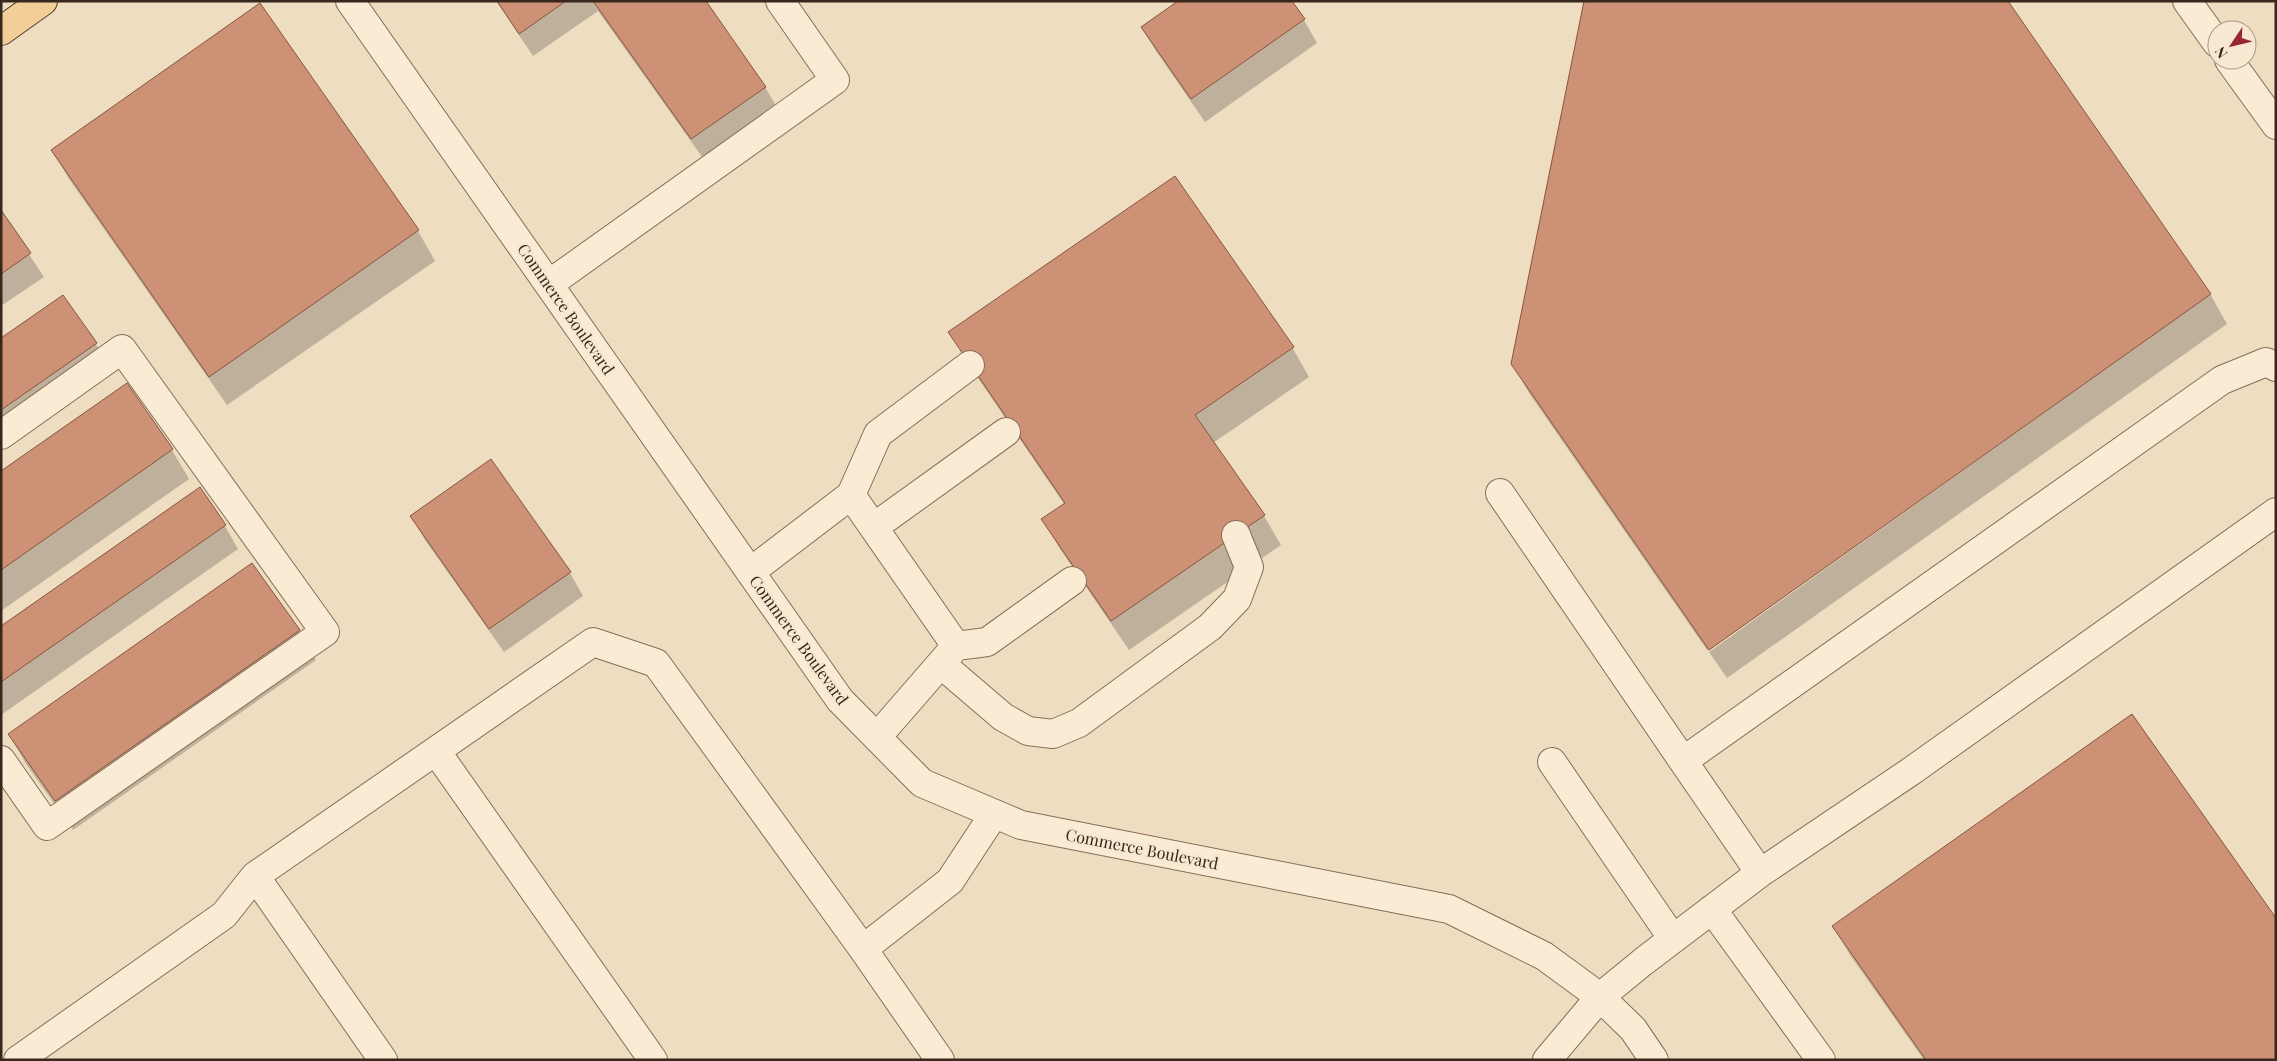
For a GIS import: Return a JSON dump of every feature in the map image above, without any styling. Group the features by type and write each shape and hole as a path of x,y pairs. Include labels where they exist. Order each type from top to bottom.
{"main road":[{"path":"1,31 43,1"}],"street":[{"name":"Commerce Boulevard","path":"350,1 840,700 922,783 1021,826 1449,909 1544,956 1600,997 1633,1029 1654,1060"},
{"path":"549,284 835,80 780,1"},
{"path":"2187,1 2207,29"},
{"path":"2236,70 2276,126"},
{"path":"1,436 122,349 325,632 47,826 1,760"},
{"path":"1683,762 2222,380 2266,362 2276,367"},
{"path":"750,572 851,496 878,434 970,365"},
{"path":"874,528 1006,432"},
{"path":"1500,493 1760,873"},
{"path":"851,496 874,528 949,655 1002,717 1028,731 1053,734 1078,723 1210,627 1237,599 1249,567 1236,535"},
{"path":"1547,1060 1600,997 1712,909 1760,873 1910,772 2276,512"},
{"path":"877,737 949,655 987,642 1072,581"},
{"path":"18,1060 224,915 255,876 593,642 656,663 863,949 940,1060"},
{"path":"436,751 653,1060"},
{"path":"1552,762 1673,939"},
{"path":"863,949 950,881 994,814"},
{"path":"255,876 383,1060"},
{"path":"1712,909 1821,1060"}],"building":[{"path":"497,1 566,1 519,34"},
{"path":"593,1 706,1 766,87 691,139"},
{"path":"1178,1 1292,1 1305,19 1191,99 1141,27"},
{"path":"1584,1 2008,1 2211,294 1709,650 1511,364"},
{"path":"260,3 419,230 209,377 51,150"},
{"path":"1175,176 1294,347 1195,415 1265,515 1111,621 1041,519 1065,503 948,332"},
{"path":"1,210 31,253 1,274"},
{"path":"63,295 97,343 1,410 1,338"},
{"path":"127,383 173,449 1,570 1,471"},
{"path":"491,459 571,572 489,629 410,516"},
{"path":"200,487 226,525 1,682 1,626"},
{"path":"252,563 300,630 55,801 8,734"},
{"path":"2132,714 2276,918 2276,1060 1926,1060 1832,926"}]}
